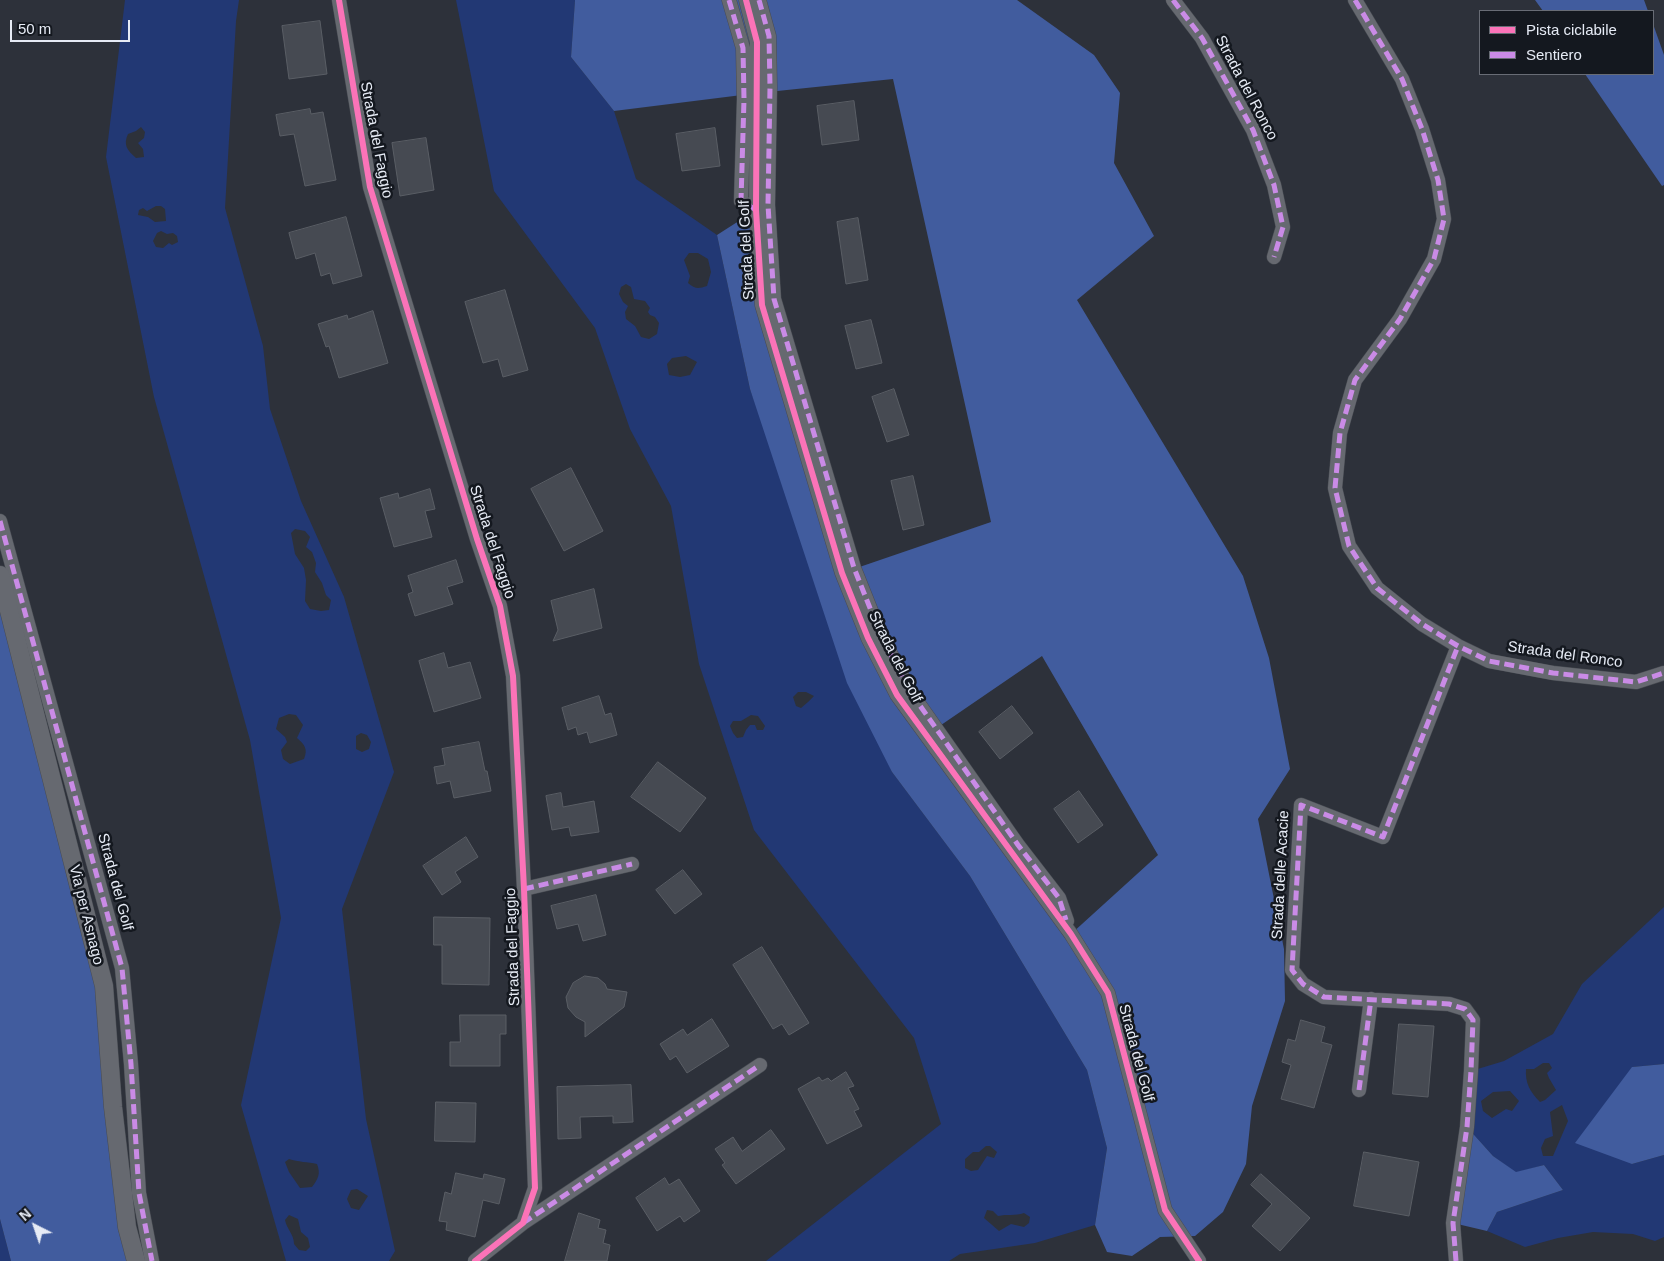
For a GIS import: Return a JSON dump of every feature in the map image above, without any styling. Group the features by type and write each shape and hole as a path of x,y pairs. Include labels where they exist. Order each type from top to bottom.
{"street":[{"name":"Strada del Faggio","path":"339,0 370,187 477,539 500,606 513,676 524,889 535,1188 523,1223"},
{"name":"Strada del Golf","path":"729,0 743,48 744,99 741,201 756,210"},
{"name":"Strada del Golf","path":"746,0 757,42 756,210 762,304 842,573 868,638 897,695 1071,934 1108,993 1165,1210 1199,1261"},
{"name":"Strada del Golf","path":"759,0 769,36 768,205 774,299 854,568 880,633 909,690 1018,845 1059,898 1071,934"},
{"name":"Strada del Ronco","path":"1173,0 1202,38 1256,139 1274,185 1283,227 1274,257"},
{"name":"Strada del Ronco","path":"1355,0 1402,79 1422,129 1438,180 1444,219 1434,259 1400,319 1355,380 1340,433 1335,488 1349,546 1377,588 1422,624 1458,646 1489,661 1553,673 1636,682 1664,673"},
{"name":"Strada del Golf","path":"0,521 122,968 131,1064 139,1193 152,1261"},
{"name":"Via per Asnago","path":"0,575 104,986 113,1107 127,1227 136,1261"},
{"name":"Strada delle Acacie","path":"1456,1261 1453,1223 1467,1127 1472,1020 1465,1009 1448,1004 1324,996 1303,984 1292,970 1301,805 1384,837 1458,646"},
{"name":"Strada del Faggio","path":"524,889 632,864"},
{"path":"1359,1090 1371,999"},
{"path":"475,1261 523,1223 760,1065"}],"shaded area":[{"path":"125,0 239,0 236,21 225,208 263,346 270,409 301,501 344,597 394,772 342,909 366,1119 395,1251 389,1261 286,1261 241,1105 281,918 250,740 154,397 106,157","holes":["141,127 145,132 144,138 138,143 143,149 144,157 136,158 128,150 126,144 128,134","156,206 161,206 165,209 166,221 155,222 148,217 138,215 139,210 143,208 147,211","161,231 167,234 173,233 177,236 178,242 172,245 169,243 163,248 156,247 153,241 157,233","295,529 305,531 310,537 306,547 312,552 316,563 315,572 322,583 326,595 331,600 329,610 310,609 305,601 306,580 304,568 295,554 291,533","289,714 296,715 303,725 297,738 305,747 304,759 290,764 283,759 281,750 287,742 285,737 276,729 279,718","361,733 367,735 371,742 369,749 362,752 356,749 356,736","289,1159 317,1164 319,1174 312,1187 300,1188 289,1172 285,1162","357,1189 368,1196 359,1210 351,1208 347,1199 351,1190","289,1215 298,1219 301,1232 308,1238 310,1247 306,1251 299,1250 294,1244 293,1237 285,1220"]},
{"path":"456,0 575,0 571,57 614,111 636,179 717,235 750,389 892,772 970,876 1087,1070 1107,1148 1095,1225 1035,1243 960,1254 949,1261 766,1261 941,1124 914,1038 754,830 699,664 671,506 630,429 595,328 494,191","holes":["689,253 698,253 708,259 711,272 707,286 697,288 688,283 690,276 684,260","626,284 631,287 634,299 645,301 650,308 648,312 659,323 657,334 649,339 641,337 635,326 626,319 625,312 628,306 623,302 619,294 621,287","686,356 697,362 690,375 680,377 669,375 667,364 672,358","798,692 806,692 814,696 801,708 796,706 793,697","751,715 758,716 765,726 763,730 757,730 755,725 750,725 743,737 737,738 730,726 733,721 741,721","986,1146 990,1146 997,1152 994,1158 987,1156 978,1170 971,1171 965,1168 965,1159 973,1152 979,1152","987,1210 993,1211 998,1216 1024,1213 1030,1217 1029,1223 1024,1227 1011,1224 999,1231 984,1218"]},
{"path":"575,0 1017,0 1094,55 1120,93 1114,163 1154,236 1077,300 1243,576 1269,658 1290,769 1258,819 1284,949 1285,1001 1252,1106 1246,1164 1223,1212 1195,1236 1160,1237 1132,1256 1107,1252 1095,1225 1107,1148 1087,1070 970,876 892,772 847,683 750,389 717,235 756,210 842,573 991,522 893,79 614,111 571,57","holes":["1042,656 1158,855 1071,934 925,736"]},
{"path":"1535,0 1644,0 1648,10 1542,10"},
{"path":"1654,27 1664,55 1664,185 1662,186 1586,75 1654,75"},
{"path":"0,575 104,986 136,1261 11,1261 0,1219"},
{"path":"1664,907 1664,1064 1632,1067 1632,1164 1664,1155 1664,1237 1655,1241 1633,1234 1593,1232 1558,1238 1525,1247 1487,1231 1497,1212 1563,1190 1544,1165 1516,1173 1493,1156 1467,1127 1471,1071 1504,1061 1553,1034 1582,984","holes":["1543,1063 1549,1063 1552,1068 1547,1073 1556,1090 1540,1102 1533,1095 1529,1087 1526,1079 1526,1069 1534,1069","1510,1091 1519,1101 1512,1111 1506,1109 1492,1118 1483,1111 1481,1101 1493,1092","1562,1105 1568,1121 1553,1156 1543,1156 1541,1148 1545,1139 1553,1136 1550,1112"]},
{"path":"1664,1064 1664,1155 1632,1164 1575,1143 1632,1067"},
{"path":"1467,1127 1493,1156 1516,1172 1544,1165 1563,1190 1497,1212 1487,1231 1453,1223"},
{"path":"0,1219 11,1261 0,1261"}],"building":[{"path":"320,21 327,74 289,79 282,26"},
{"path":"854,101 859,140 822,145 817,106"},
{"path":"310,109 311,114 323,112 336,180 305,186 294,134 280,136 276,115"},
{"path":"715,128 720,166 682,171 676,134"},
{"path":"426,138 434,190 400,196 392,143"},
{"path":"346,217 362,276 333,284 330,273 321,276 315,253 296,259 289,233"},
{"path":"858,218 868,280 846,284 837,222"},
{"path":"505,290 528,370 503,377 498,359 483,363 465,302"},
{"path":"373,311 388,363 339,378 329,346 326,347 318,324 347,315 348,319"},
{"path":"871,320 882,363 856,369 845,326"},
{"path":"894,389 909,435 887,442 872,397"},
{"path":"571,468 603,531 564,551 531,489"},
{"path":"913,476 924,525 903,530 891,481"},
{"path":"430,489 435,509 425,511 432,537 394,547 380,498 398,493 399,498"},
{"path":"456,560 463,582 447,587 453,604 415,616 408,594 413,592 408,576"},
{"path":"594,589 602,628 553,641 558,630 551,601"},
{"path":"444,653 448,668 470,662 481,698 434,712 419,661"},
{"path":"599,696 605,715 611,713 617,735 590,743 587,732 578,735 576,727 568,730 562,708"},
{"path":"1012,706 1033,733 1000,759 979,732"},
{"path":"479,742 491,791 454,798 450,781 437,784 434,767 445,765 442,749"},
{"path":"658,762 706,798 680,832 631,797"},
{"path":"1079,791 1103,825 1078,843 1054,809"},
{"path":"561,793 563,807 594,801 599,832 571,836 569,827 552,830 546,796"},
{"path":"466,837 478,857 455,872 461,882 442,895 423,866"},
{"path":"683,870 702,894 675,914 656,890"},
{"path":"596,895 606,935 583,941 578,924 557,929 551,906"},
{"path":"434,917 490,918 489,985 442,984 442,945 434,945"},
{"path":"762,947 809,1023 789,1035 782,1024 773,1029 733,965"},
{"path":"585,976 598,978 605,984 607,989 627,992 624,1007 585,1037 585,1022 576,1017 568,1008 566,997 573,983"},
{"path":"460,1015 506,1015 506,1034 500,1034 500,1066 450,1066 450,1042 460,1042"},
{"path":"712,1019 729,1046 687,1073 676,1056 670,1060 660,1044 683,1029 687,1035"},
{"path":"1301,1020 1325,1027 1321,1042 1332,1045 1314,1108 1281,1099 1291,1065 1282,1062 1288,1039 1295,1041"},
{"path":"1399,1024 1434,1026 1428,1097 1393,1094"},
{"path":"846,1072 854,1086 848,1088 859,1109 854,1111 862,1126 827,1144 798,1089 819,1077 822,1081 828,1078 831,1081"},
{"path":"631,1085 633,1122 613,1123 613,1116 580,1117 581,1138 558,1139 557,1087"},
{"path":"436,1102 476,1103 475,1142 435,1141"},
{"path":"771,1130 785,1149 736,1184 722,1165 725,1163 715,1149 733,1137 742,1151"},
{"path":"1364,1152 1419,1162 1409,1216 1354,1206"},
{"path":"456,1173 483,1179 484,1174 505,1179 499,1204 483,1200 475,1237 446,1230 447,1222 439,1221 445,1192 451,1194"},
{"path":"1261,1174 1310,1218 1280,1251 1252,1226 1272,1204 1251,1185"},
{"path":"665,1178 669,1185 679,1179 700,1211 684,1222 680,1216 657,1231 636,1198"},
{"path":"579,1213 600,1220 598,1228 606,1230 603,1243 610,1245 607,1261 565,1261"}],"marked path":[{"path":"729,0 743,48 744,99 741,201 756,210"},
{"path":"759,0 769,36 768,205 774,299 854,568 880,633 909,690 1018,845 1059,898 1066,920"},
{"path":"1173,0 1202,38 1253,130 1274,185 1283,227 1274,257"},
{"path":"1355,0 1402,79 1422,129 1438,180 1444,219 1434,259 1400,319 1355,380 1340,433 1335,488 1349,546 1377,588 1422,624 1458,646 1489,661 1553,673 1636,682 1664,673"},
{"path":"0,521 122,968 131,1064 139,1193 152,1261"},
{"path":"1456,1261 1453,1223 1467,1127 1473,1020 1465,1009 1449,1004 1324,997 1303,984 1292,970 1301,805 1383,837 1458,646"},
{"path":"524,889 632,864"},
{"path":"1359,1090 1371,999"},
{"path":"523,1223 760,1065"}],"cycle path":[{"path":"339,0 370,187 477,539 500,606 513,676 524,889 535,1188 523,1223 475,1261"},
{"path":"746,0 757,42 756,210 762,305 842,573 868,638 897,695 1071,934 1108,993 1165,1210 1199,1261"}]}
